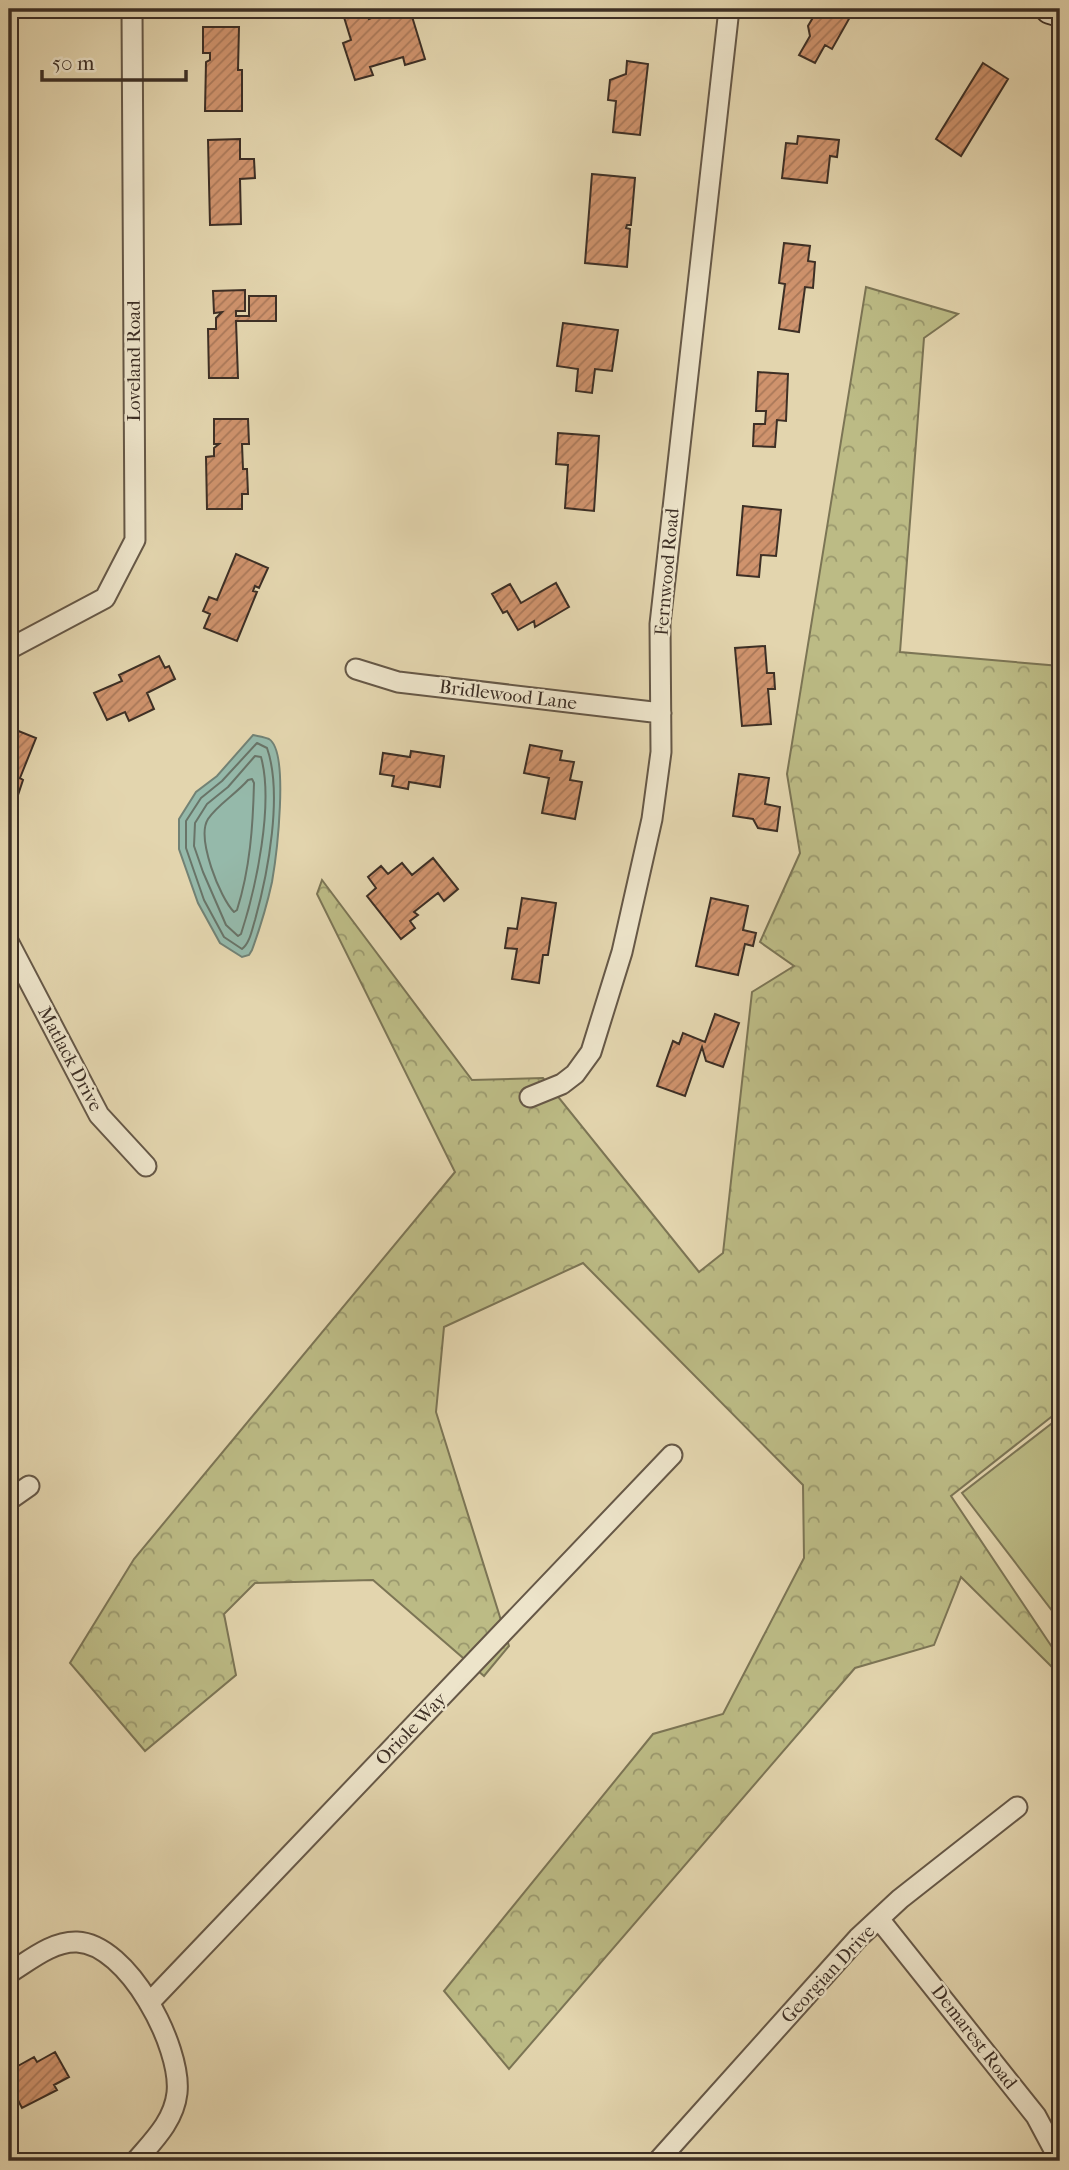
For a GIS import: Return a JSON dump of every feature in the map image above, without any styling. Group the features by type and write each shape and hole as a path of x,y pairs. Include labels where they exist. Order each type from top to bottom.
{"main road":[{"path":"1050,9 1060,12"}],"street":[{"name":"Loveland Road","path":"9,649 105,598 135,540 132,9"},
{"name":"Fernwood Road","path":"530,1097 562,1084 575,1074 591,1052 622,952 652,819 662,752 660,625 729,9"},
{"name":"Bridlewood Lane","path":"356,669 398,682 661,713"},
{"name":"Matlack Drive","path":"9,943 99,1115 146,1166"},
{"name":"Oriole Way","path":"149,2003 672,1455"},
{"path":"9,1500 29,1486"},
{"name":"Georgian Drive","path":"658,2161 858,1938 900,1899 1017,1807"},
{"name":"Demarest Road","path":"879,1919 1036,2116 1060,2161"},
{"path":"9,1973 55,1945 77,1942 97,1947 131,1973 168,2040 176,2066 177,2093 170,2118 136,2161"}],"green space":[{"path":"866,287 958,314 924,338 900,652 1060,666 1060,1410 951,1496 1060,1659 1060,1675 961,1577 934,1645 855,1668 509,2069 444,1991 653,1734 723,1714 804,1558 803,1485 583,1263 444,1327 436,1412 509,1646 484,1676 373,1580 255,1583 224,1614 236,1675 145,1751 70,1663 134,1559 455,1172 317,894 322,880 472,1080 543,1078 699,1272 723,1253 752,992 794,966 760,942 800,853 787,774"},
{"path":"1060,1417 1060,1621 962,1493"}],"water":[{"path":"253,735 269,739 275,748 279,764 280,807 274,870 268,899 252,950 249,955 242,957 220,943 198,903 179,849 179,819 196,792 217,776"}],"building":[{"path":"366,9 369,19 395,9 402,9 403,12 410,10 425,59 405,65 403,57 370,67 373,75 355,80 343,43 351,40 343,14"},
{"path":"818,9 854,10 832,49 825,45 815,63 799,55 810,36 808,26"},
{"path":"203,27 239,27 238,70 242,70 242,111 205,111 206,62 210,60 210,53 203,53"},
{"path":"627,61 648,64 640,135 613,132 616,101 608,100 610,80 626,74"},
{"path":"983,63 1008,79 961,156 936,139"},
{"path":"798,136 839,140 837,157 830,156 827,183 782,178 786,143 797,144"},
{"path":"240,139 240,159 254,159 255,178 240,179 241,224 210,225 208,140"},
{"path":"592,174 635,178 631,225 626,228 630,229 627,267 585,263"},
{"path":"784,243 810,246 808,261 815,262 813,288 805,287 799,332 779,329 785,284 779,283"},
{"path":"245,290 245,311 236,311 236,316 249,316 249,296 276,296 276,321 236,321 238,378 209,378 208,329 216,329 216,318 222,312 214,313 213,291"},
{"path":"563,323 618,330 612,371 595,369 592,393 576,391 578,369 557,366"},
{"path":"758,372 788,374 786,421 777,420 775,447 753,446 754,424 765,424 766,411 756,411"},
{"path":"214,419 248,419 249,444 242,444 248,494 242,494 242,509 207,509 206,457 214,456 214,448 219,444 214,444"},
{"path":"558,433 599,436 594,511 565,508 568,465 556,464"},
{"path":"743,506 781,510 776,556 761,555 759,577 737,575"},
{"path":"236,554 268,568 259,588 255,586 253,591 257,592 237,641 204,628 210,614 203,611 209,597 217,600"},
{"path":"556,583 569,607 535,627 534,621 518,630 507,611 503,613 492,594 510,584 521,603"},
{"path":"765,646 767,673 774,673 775,689 768,689 771,724 742,726 735,648"},
{"path":"159,656 165,668 169,666 175,679 147,693 154,709 129,721 125,712 107,720 94,693 122,681 119,675"},
{"path":"11,728 36,738 20,778 23,780 18,795 14,793 9,806 9,733"},
{"path":"530,745 562,751 560,760 574,762 570,780 582,782 575,819 542,813 549,778 524,773"},
{"path":"411,751 444,756 440,787 409,782 408,789 392,786 394,776 380,774 383,753 410,757"},
{"path":"739,774 769,778 765,804 780,807 777,831 758,828 753,819 733,816"},
{"path":"433,858 458,889 444,901 438,893 414,912 418,915 410,921 415,928 401,939 367,896 376,888 368,877 381,866 388,874 402,863 412,875"},
{"path":"522,898 556,903 548,955 543,955 539,983 512,979 517,949 505,948 508,928 517,929"},
{"path":"711,898 748,906 743,930 756,933 753,946 745,944 738,975 696,966"},
{"path":"715,1014 739,1023 723,1067 706,1061 702,1047 685,1096 657,1086 673,1041 679,1044 683,1033 705,1042"},
{"path":"55,2052 69,2077 54,2085 57,2090 22,2108 9,2083 9,2071 34,2057 37,2062"}]}
